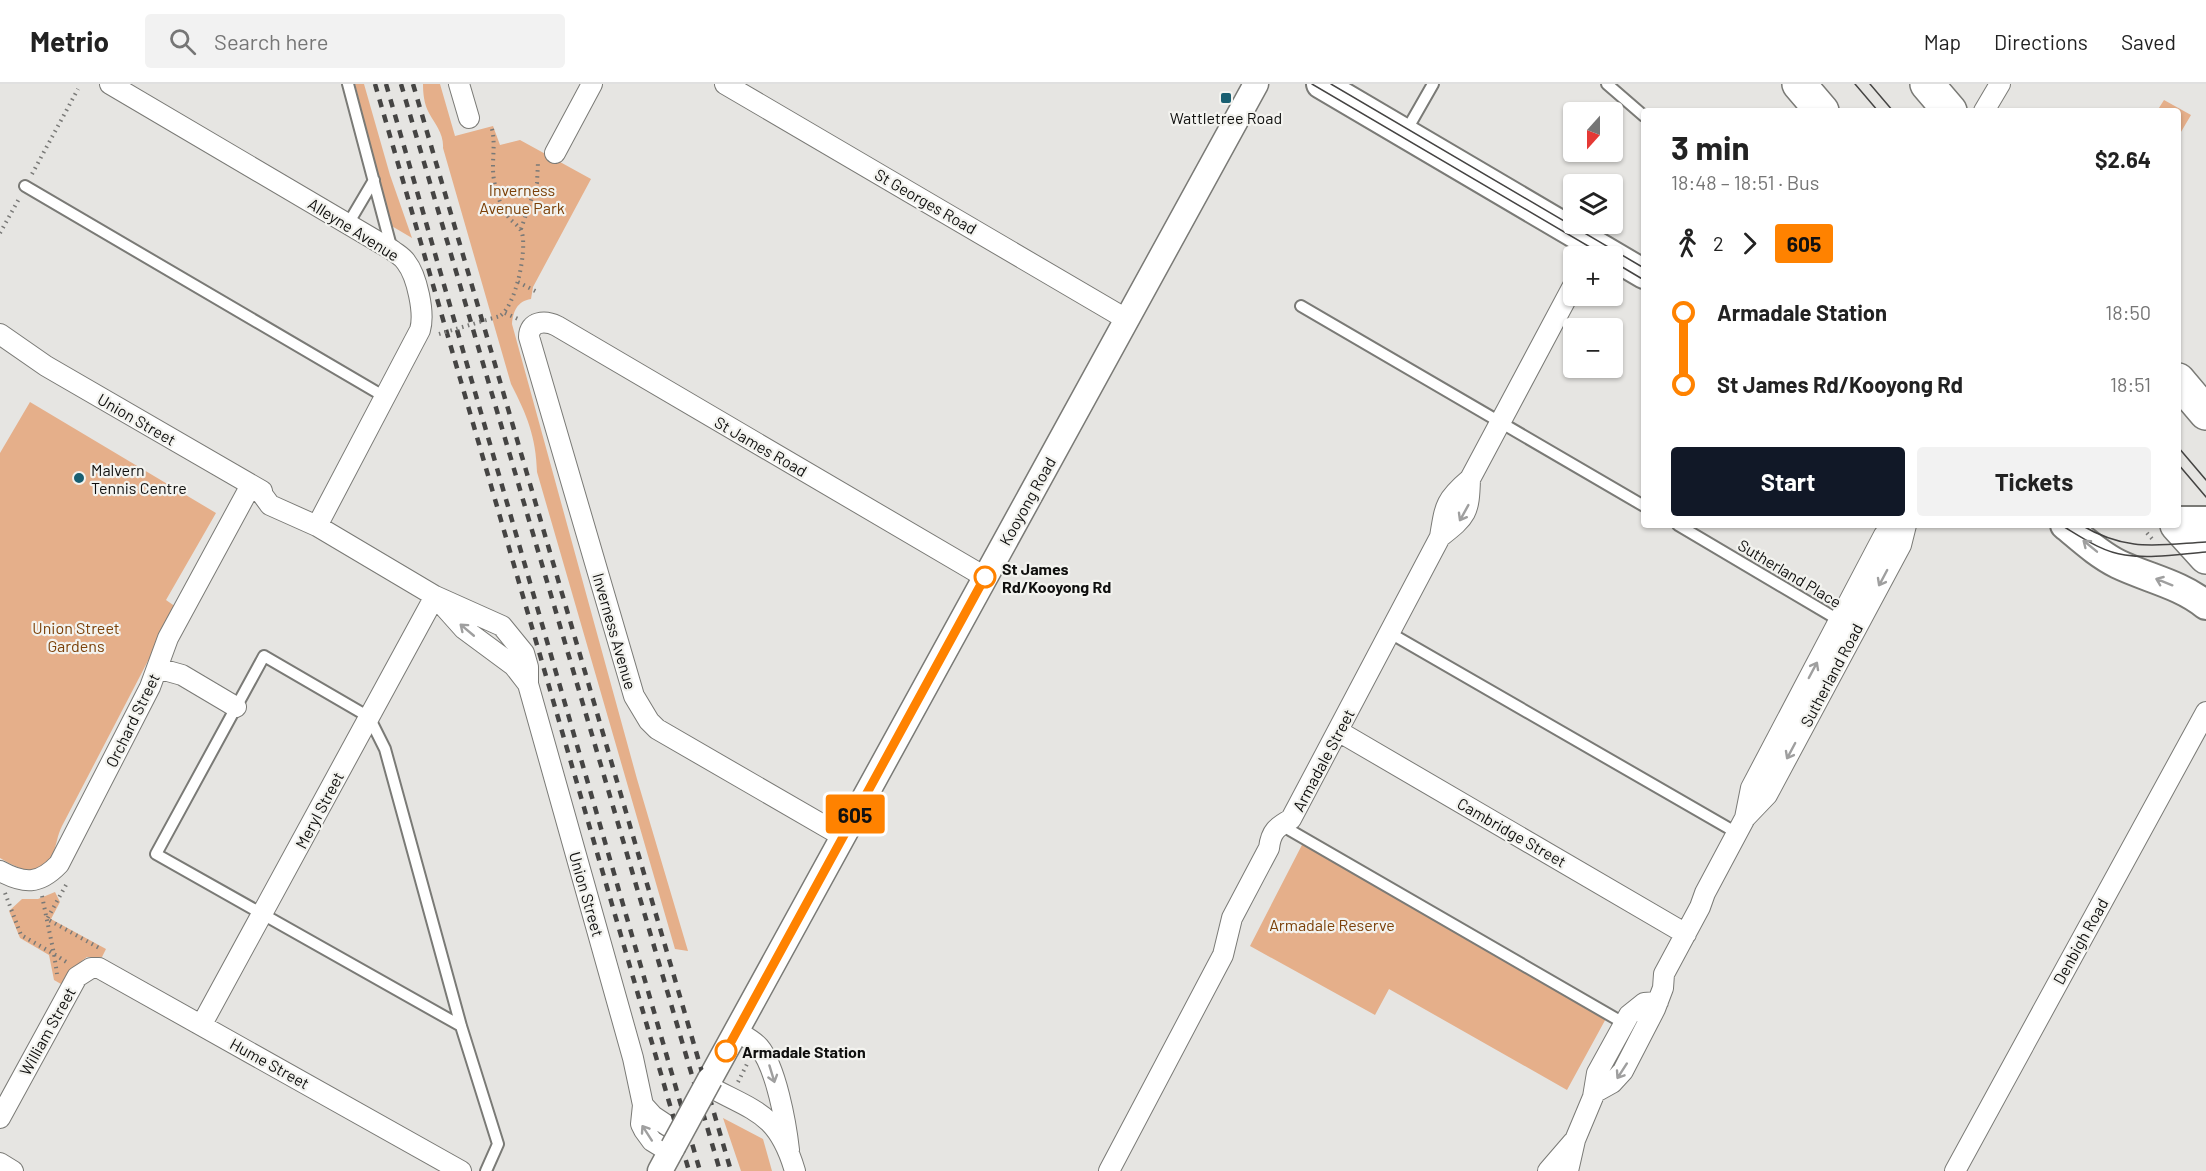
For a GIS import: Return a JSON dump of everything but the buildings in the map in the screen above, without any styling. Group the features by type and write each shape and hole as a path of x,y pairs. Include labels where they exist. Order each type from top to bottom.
{"highway":[{"path":"1799,84 1819,108"},
{"path":"1927,84 1947,108"},
{"path":"2164,530 2206,557"}],"main road":[{"path":"1322,84 1405,133 1583,246"},
{"path":"1623,265 1641,273"},
{"path":"2181,526 2206,521"},
{"path":"2069,528 2110,560 2174,586 2206,605"}],"street":[{"name":"Alleyne Avenue","path":"110,84 392,250 406,261 410,268 423,321 420,330 385,397 311,523"},
{"path":"459,84 469,118"},
{"path":"547,154 592,84"},
{"name":"St Georges Road","path":"726,84 1126,319"},
{"name":"Kooyong Road","path":"668,1149 710,1084 736,1031 842,836 1256,84"},
{"path":"1986,108 2000,84"},
{"name":"Armadale Street","path":"1109,1171 1223,955 1232,918 1269,848 1270,840 1277,827 1291,819 1440,537 1444,509 1452,494 1470,479 1563,305"},
{"name":"St James Road","path":"535,324 547,322 557,326 985,577"},
{"name":"Inverness Avenue","path":"535,324 531,328 529,337 634,696 641,710 657,729 842,836"},
{"name":"Union Street","path":"0,334 46,366 255,488 276,495 311,523 435,596 464,629 514,666 528,684 633,1058 643,1105 641,1124 652,1142 668,1149"},
{"name":"Union Street","path":"0,348 46,366"},
{"name":"Orchard Street","path":"2,880 37,880 50,873 59,864 150,687 168,638 255,488"},
{"name":"Sutherland Road","path":"1594,1093 1617,1079 1643,1034 1664,986 1664,974 1741,826 1767,795 1847,624 1884,535 1891,528"},
{"name":"Sutherland Road","path":"1847,624 1901,545 1905,528"},
{"name":"Meryl Street","path":"202,1024 435,596"},
{"path":"157,668 182,675 236,707"},
{"name":"Denbigh Road","path":"1955,1171 2206,712"},
{"name":"Cambridge Street","path":"1338,731 1686,934"},
{"name":"Hume Street","path":"76,972 91,968 108,971 461,1171"},
{"name":"William Street","path":"0,1118 76,972"},
{"path":"1568,1171 1575,1140 1594,1093 1597,1074 1624,1023 1637,1007 1650,1002 1658,1002"},
{"path":"736,1031 755,1043 766,1058 785,1117 789,1150 795,1171"},
{"path":"710,1084 769,1119 779,1131 789,1150"},
{"path":"643,1105 668,1149"},
{"path":"1548,1171 1575,1140"},
{"path":"0,1164 12,1171"}],"lane":[{"path":"348,84 392,250"},
{"path":"1405,133 1433,84"},
{"path":"1607,84 1641,113"},
{"path":"348,224 375,180"},
{"path":"25,186 385,397"},
{"path":"1301,306 1641,504"},
{"name":"Sutherland Place","path":"1683,528 1847,624"},
{"path":"1390,633 1741,826"},
{"path":"461,1026 156,854 264,656 369,717 385,749 461,1026 498,1144 486,1171"},
{"path":"1281,825 1643,1034"}],"path":[{"path":"0,233 78,89"},
{"path":"492,129 495,141 493,162 496,188 504,210 521,230"},
{"path":"439,334 506,313 518,282 523,248 521,230 547,154"},
{"path":"518,282 537,292"},
{"path":"506,313 513,316"},
{"path":"47,920 71,877"},
{"path":"2,880 21,935 54,954 76,972"},
{"path":"40,889 58,984"},
{"path":"47,920 104,951"},
{"path":"733,1091 751,1055"}],"green space":[{"path":"355,84 364,84 390,175 412,238 390,225"},
{"name":"Inverness Avenue Park","path":"423,84 440,84 455,136 493,126 500,145 520,140 591,179 533,287 531,299 522,302 517,308 512,324 637,779 688,951 675,949 537,472 530,426 511,384 442,138 426,106"},
{"path":"2164,100 2178,108 2159,108"},
{"path":"2181,109 2191,115 2181,132"},
{"name":"Union Street Gardens","path":"30,402 216,513 166,600 176,607 62,826 53,853 48,862 36,870 22,869 0,858 0,453"},
{"name":"Armadale Reserve","path":"1304,841 1609,1013 1567,1090 1389,989 1375,1015 1250,946"},
{"path":"55,892 60,902 51,919 106,949 102,957 87,957 83,960 61,984 54,980 49,955 20,938 9,911 22,899 38,899"},
{"path":"723,1118 763,1139 772,1171 741,1171"}],"tram line":[{"path":"1312,84 1588,246"},
{"path":"1331,84 1641,266"},
{"path":"1855,84 1875,108"},
{"path":"1870,84 1890,108"},
{"path":"1623,268 1641,278"},
{"path":"2181,451 2206,480"},
{"path":"2181,468 2206,497"},
{"path":"2066,528 2100,547 2125,555 2155,556 2206,552"},
{"path":"2087,528 2113,539 2142,545 2206,542"}],"railway":[{"path":"375,84 689,1171"},
{"path":"386,84 700,1171"},
{"path":"401,84 720,1171"},
{"path":"413,84 731,1171"}],"bus line":[{"name":"605","path":"726,1051 985,577"}],"place":[{"name":"Wattletree Road","path":"1226,98"},
{"name":"Malvern Tennis Centre","path":"79,478"},
{"name":"St James Rd/Kooyong Rd","path":"985,577"},
{"name":"Armadale Station","path":"726,1051"}]}
